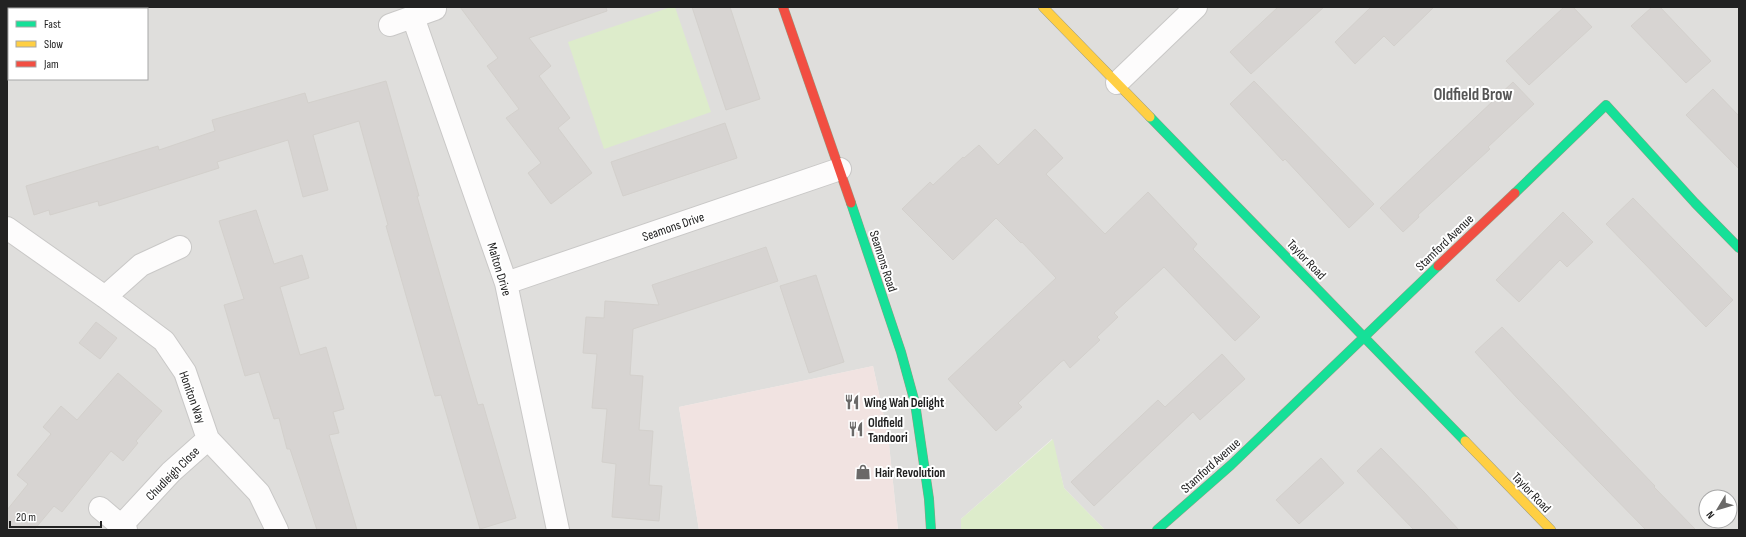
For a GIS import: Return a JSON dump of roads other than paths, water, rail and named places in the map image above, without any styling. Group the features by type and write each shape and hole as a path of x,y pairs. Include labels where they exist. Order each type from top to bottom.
{"street":[{"name":"Seamons Road","path":"783,7 840,169 901,352 915,403 929,499 931,530"},
{"name":"Taylor Road","path":"1043,7 1551,530"},
{"path":"1117,83 1196,7"},
{"path":"390,25 435,9"},
{"name":"Malton Drive","path":"413,17 506,283 558,530"},
{"name":"Stamford Avenue","path":"1157,530 1231,465 1606,105 1695,203 1739,248"},
{"name":"Seamons Drive","path":"506,283 840,169"},
{"name":"Honiton Way","path":"7,228 105,297 164,341 185,372 208,439 259,493 277,530"},
{"path":"105,297 141,265 180,247"},
{"name":"Chudleigh Close","path":"123,528 171,472 208,439"},
{"path":"100,508 123,528"}],"place":[{"name":"Wing Wah Delight","path":"852,402"},
{"name":"Oldfield Tandoori","path":"856,429"},
{"name":"Hair Revolution","path":"863,472"}],"district":[{"name":"Oldfield Brow","path":"1473,94"}]}
